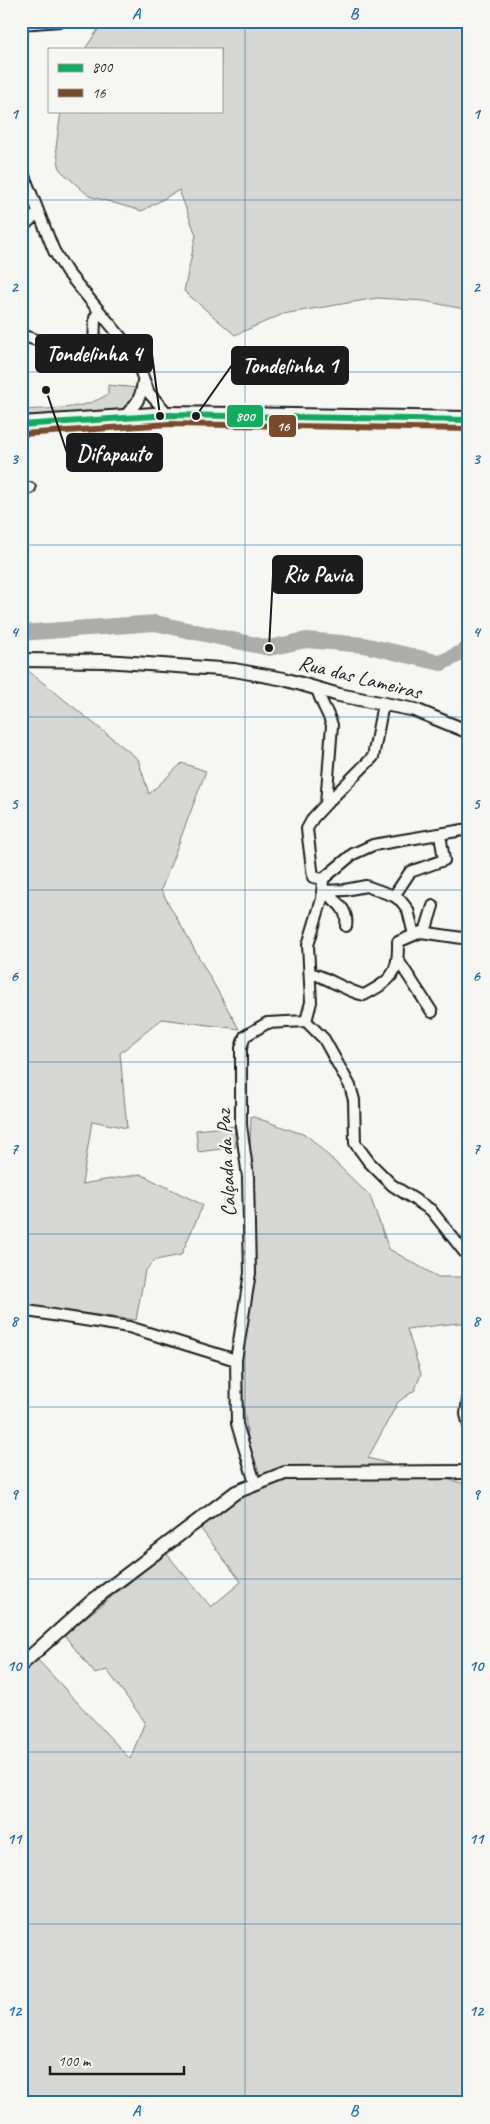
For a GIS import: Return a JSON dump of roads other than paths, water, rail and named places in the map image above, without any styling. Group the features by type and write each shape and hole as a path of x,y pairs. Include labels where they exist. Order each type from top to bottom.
{"main road":[{"path":"21,425 169,415 469,420"}],"street":[{"path":"21,24 60,21"},
{"path":"21,168 54,251 67,272 128,347 137,362 143,380 156,401 169,415"},
{"path":"21,228 38,213"},
{"path":"21,336 64,349 94,350 95,318 99,311"},
{"path":"123,418 142,395 143,380"},
{"path":"138,402 148,416 156,401"},
{"name":"Rua das Lameiras","path":"21,660 105,661 238,670 415,710 469,732"},
{"path":"317,688 319,700 328,713 332,725 326,804"},
{"path":"323,879 313,877 307,829 326,804 372,757 382,704"},
{"path":"469,829 374,845 353,854 323,879 322,899 308,945 312,1002 306,1022 324,1038 350,1086 354,1100 355,1143 369,1162 392,1185 431,1210 469,1258"},
{"path":"394,896 410,872 444,860 440,834"},
{"path":"322,891 345,890 366,886 394,896 408,910 414,935"},
{"path":"322,891 346,913 348,918 346,926"},
{"path":"425,932 433,906"},
{"path":"310,973 325,977 348,991 364,995 387,982 394,975 398,960 398,942 421,932 469,940"},
{"path":"398,960 432,1012"},
{"name":"Calçada da Paz","path":"255,1483 237,1424 236,1360 250,1273 248,1177 241,1125 241,1048 245,1036 267,1023 306,1022"},
{"path":"21,1310 129,1327 236,1360"},
{"path":"469,1393 466,1414 469,1426"},
{"path":"21,1665 92,1601 236,1492 255,1483 284,1473 469,1472"}],"waterway":[{"path":"21,633 155,623 269,648 306,640 364,645 441,663 469,649"}],"place":[{"name":"Difapauto","path":"46,390"},
{"name":"Tondelinha 4","path":"160,416"},
{"name":"Tondelinha 1","path":"196,416"},
{"name":"Rio Pavia","path":"269,648"}]}
